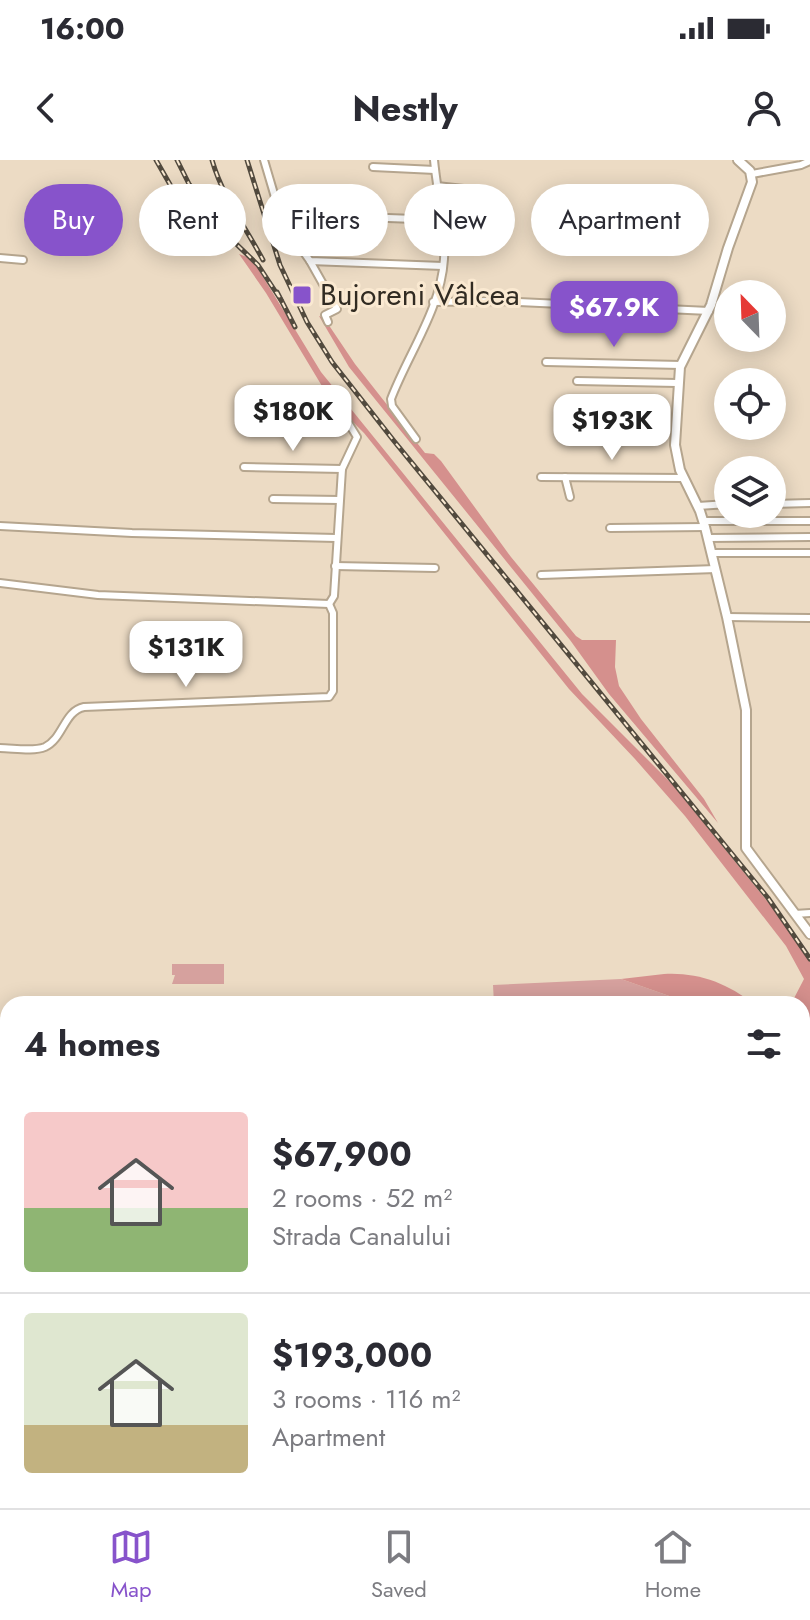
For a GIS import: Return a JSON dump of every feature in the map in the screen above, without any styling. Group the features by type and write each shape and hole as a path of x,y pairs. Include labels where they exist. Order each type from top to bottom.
{"street":[{"path":"264,160 282,221 310,261 337,309 325,315 328,322"},
{"path":"434,160 437,184"},
{"path":"738,160 752,174 751,186 709,311 681,365 677,383 675,445 683,478 698,506 708,538 746,710 746,848 810,934"},
{"path":"752,174 810,161"},
{"path":"373,167 435,170"},
{"path":"388,218 404,219"},
{"path":"416,439 392,406 391,399 433,302 443,266 443,256"},
{"path":"0,258 23,260"},
{"path":"310,261 443,266"},
{"path":"433,302 499,301 709,311"},
{"path":"546,362 681,365"},
{"path":"577,381 677,383"},
{"path":"329,604 334,596 342,469 357,437 346,419"},
{"path":"244,467 342,469"},
{"path":"541,477 683,478"},
{"path":"565,477 570,497"},
{"path":"273,499 339,500"},
{"path":"786,504 810,503"},
{"path":"698,506 714,505"},
{"path":"610,528 810,521"},
{"path":"0,526 336,538"},
{"path":"708,538 810,537"},
{"path":"712,553 810,553"},
{"path":"335,566 435,568"},
{"path":"541,575 716,569"},
{"path":"0,583 98,595 329,604"},
{"path":"0,748 43,748 53,740 72,713 84,707 329,697 333,691 333,613 329,604"},
{"path":"727,617 810,618"},
{"path":"795,914 810,913"}],"shaded area":[{"path":"240,256 247,257 257,267 321,372 582,694 672,784 772,907 810,962 810,996 795,996 804,979 786,946 685,816 569,689 364,433 337,411"},
{"path":"319,316 324,318 355,364 425,453 434,454 441,461 511,557 576,636 582,640 616,640 615,667 619,686 704,799 718,823 609,694 570,640 349,367"},
{"path":"172,964 224,964 224,984 172,984 175,975 172,975"},
{"path":"664,974 688,975 712,980 742,996 669,996 621,979"},
{"path":"621,979 669,996 494,996 493,985"}],"railway":[{"path":"156,160 172,188 258,265 281,300"},
{"path":"177,160 189,184"},
{"path":"212,160 228,199 263,260"},
{"path":"247,160 280,265 307,322 332,362 768,898 810,959"},
{"path":"277,292 295,327"}],"place":[{"name":"Bujoreni Vâlcea","path":"302,295"}]}
